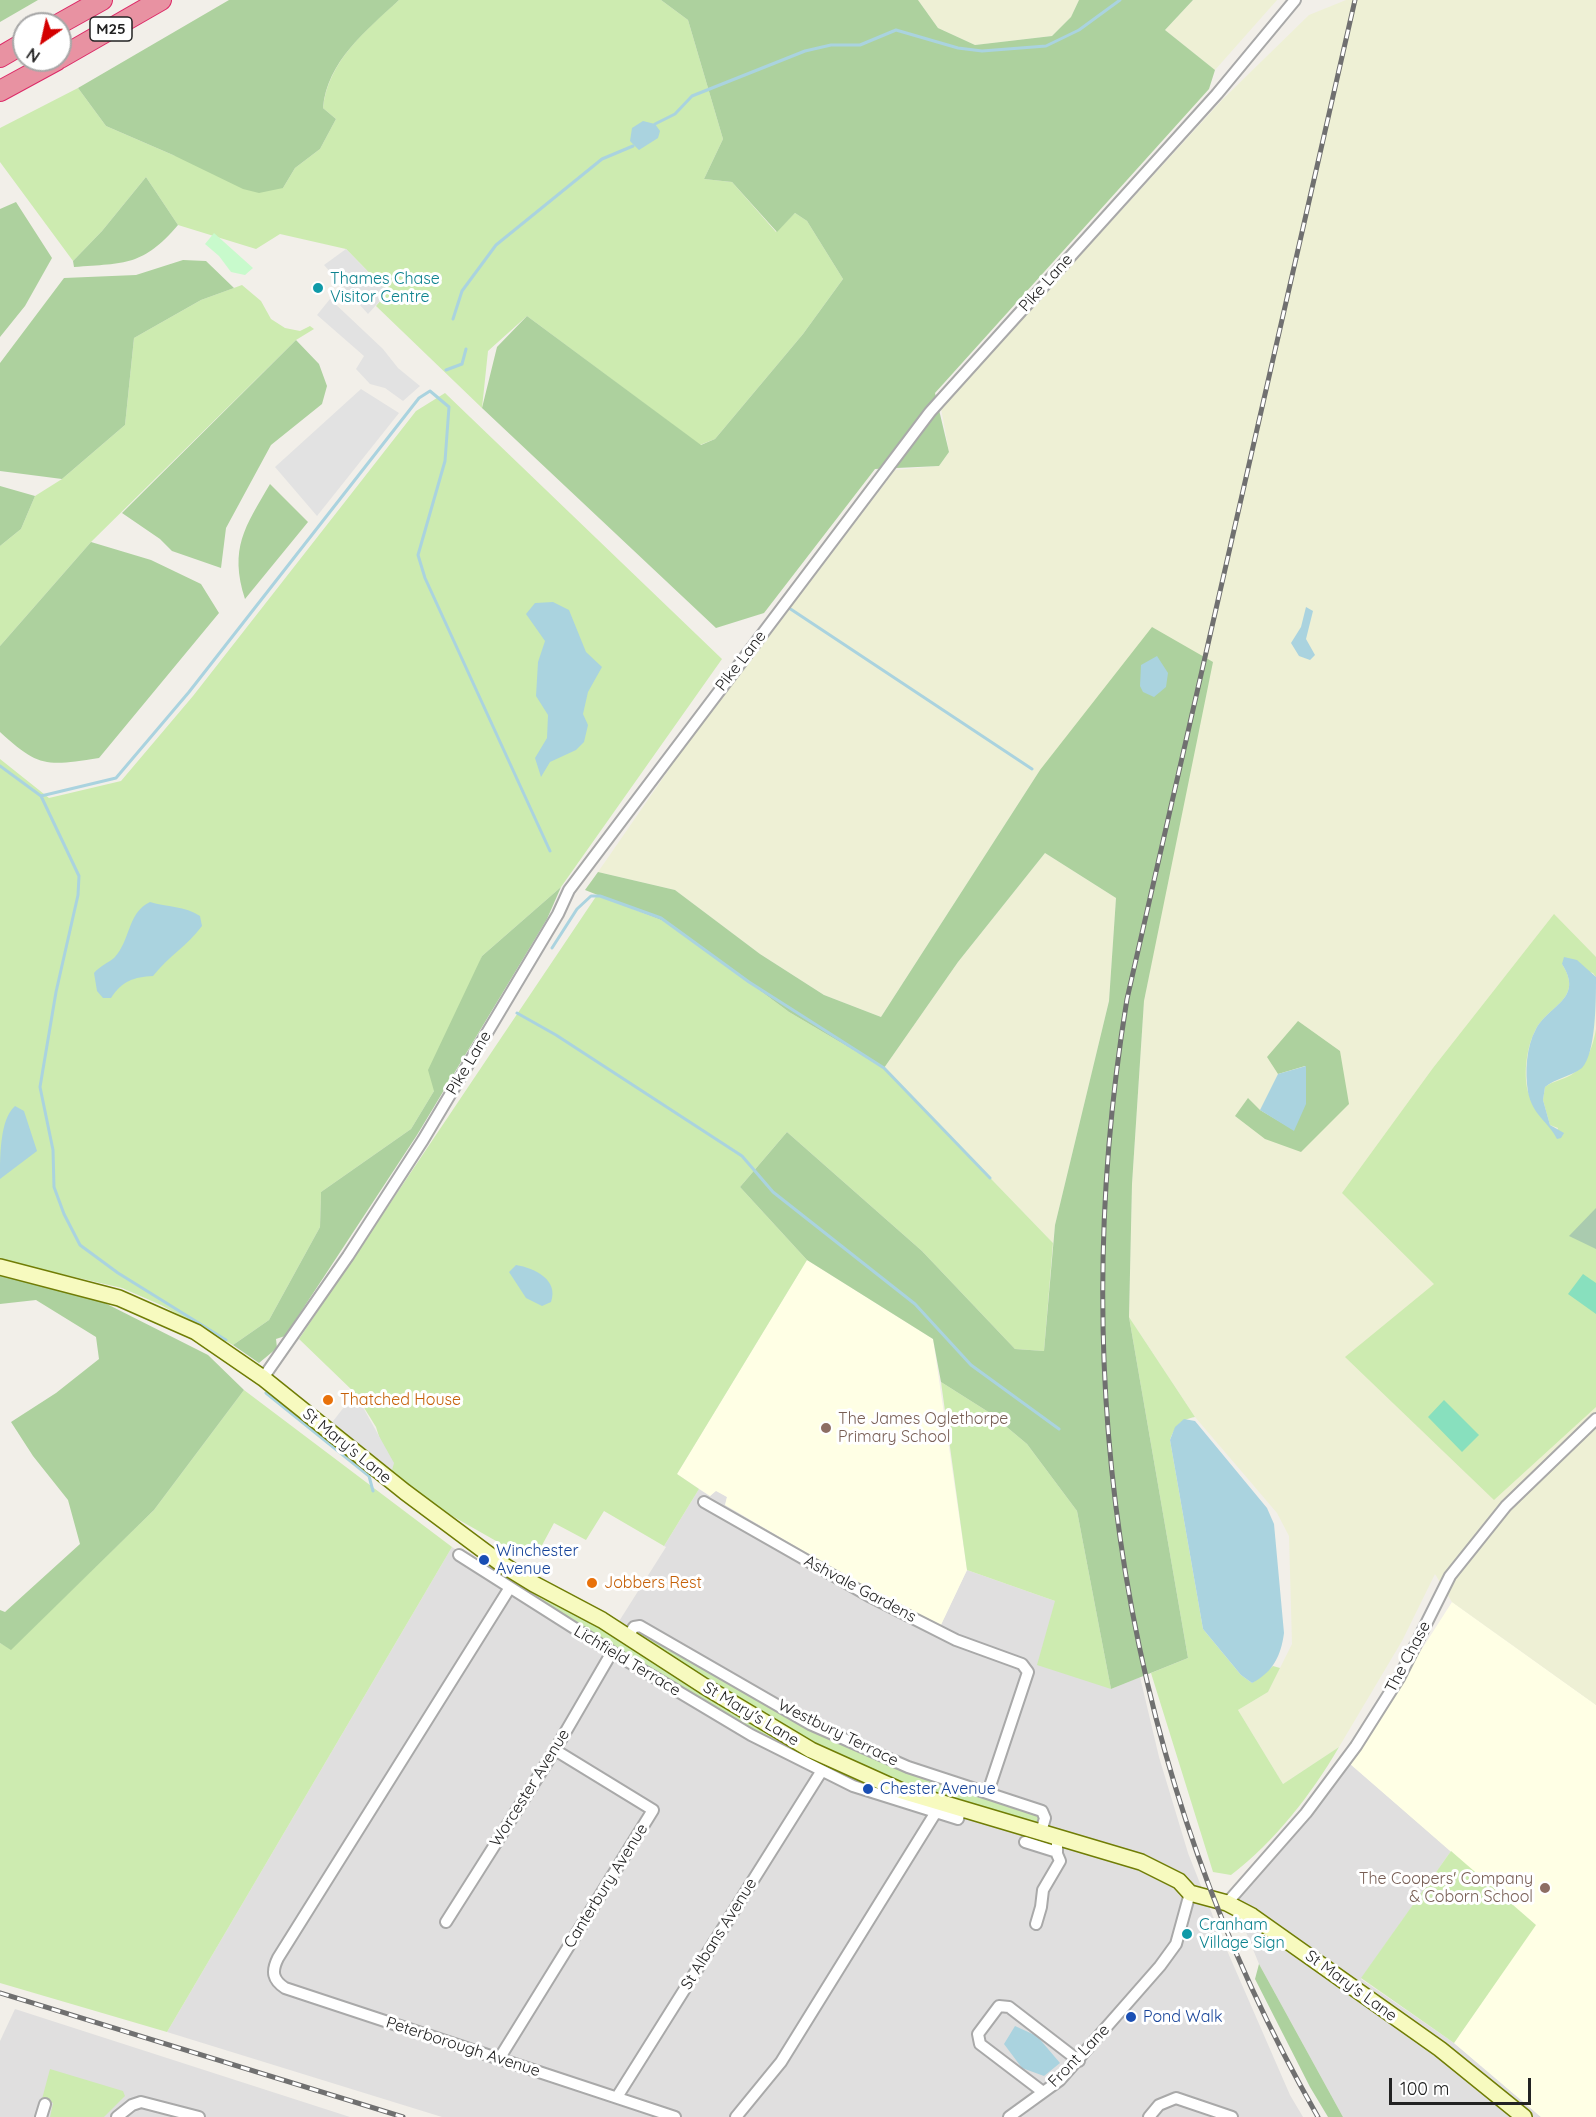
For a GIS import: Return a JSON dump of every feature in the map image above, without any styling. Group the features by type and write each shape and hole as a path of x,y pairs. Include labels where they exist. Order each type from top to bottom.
{"highway":[{"name":"M25","path":"72,17 102,0"},
{"name":"M25","path":"72,51 161,0"},
{"name":"M25","path":"0,91 34,72"}],"main road":[{"name":"St Mary's Lane","path":"0,1267 119,1298 158,1313 196,1332 263,1378 405,1492 503,1565 628,1636 704,1686 811,1750 892,1787 960,1810 1141,1862 1179,1881 1190,1893 1227,1903 1275,1932 1440,2049 1524,2117"}],"street":[{"name":"Pike Lane","path":"263,1378 348,1256 423,1140 558,914 569,890 682,737 930,412 1217,94 1294,0"},
{"name":"The Chase","path":"1227,1903 1306,1813 1356,1746 1399,1678 1450,1576 1506,1506 1596,1419"},
{"name":"Ashvale Gardens","path":"705,1502 879,1601 956,1640 1022,1664 1028,1672 988,1792"},
{"name":"Lichfield Terrace","path":"459,1555 509,1589 682,1696 821,1772 869,1792 958,1819 960,1810"},
{"path":"495,1580 503,1565"},
{"name":"Peterborough Avenue","path":"509,1589 278,1958 273,1975 277,1982 285,1988 675,2117"},
{"name":"Westbury Terrace","path":"628,1636 634,1627 640,1626 810,1724 908,1767 1042,1811 1045,1814 1041,1832"},
{"name":"Worcester Avenue","path":"446,1922 555,1750 612,1652"},
{"name":"Canterbury Avenue","path":"499,2060 653,1810 555,1750"},
{"name":"St Albans Avenue","path":"617,2097 821,1772"},
{"path":"736,2117 781,2062 936,1812"},
{"path":"1036,1924 1043,1890 1060,1861 1057,1852 1057,1836"},
{"path":"1025,1842 1057,1852"},
{"name":"Front Lane","path":"1009,2117 1079,2061 1171,1952 1190,1893"},
{"path":"1043,2092 980,2044 978,2034 999,2006 1009,2007 1079,2061"},
{"path":"1149,2117 1159,2105 1176,2098 1232,2117"},
{"path":"117,2117 132,2105 141,2102 194,2116"},
{"path":"41,2117 45,2104"}],"shaded area":[{"path":"918,0 1079,0 1071,17 1052,36 975,45 938,28"},
{"path":"1193,0 1277,0 1215,70 1165,30"},
{"path":"1346,0 1596,0 1596,1705 1452,1602 1435,1574 1402,1641 1339,1747 1283,1784 1238,1710 1268,1692 1292,1644 1289,1536 1277,1513 1195,1417 1129,1317 1132,1184 1144,1001 1161,912 1040,770 881,1017 824,995 760,954 675,890 598,872 683,749 895,470 939,466 949,452 941,408 1222,100 1309,15"},
{"path":"346,249 388,292 368,314 324,265"},
{"path":"330,299 383,349 398,368 420,386 403,401 385,388 370,384 356,369 364,356 317,315"},
{"path":"361,389 399,413 317,516 275,467"},
{"path":"1045,853 1116,898 1109,1001 1055,1225 1053,1243 884,1068 958,962"},
{"path":"1596,1208 1596,1249 1569,1236"},
{"name":"The James Oglethorpe Primary School","path":"807,1260 933,1339 967,1570 941,1625 872,1591 725,1505 727,1497 716,1491 710,1496 677,1474"},
{"path":"355,1393 394,1463 391,1474 330,1425"},
{"path":"699,1489 710,1496 716,1490 727,1497 725,1505 872,1591 941,1624 967,1570 1055,1601 1111,1689 1140,1677 1159,1757 1188,1853 1222,1939 1290,2095 1303,2117 442,2117 167,2032 452,1547 604,1645 666,1547 664,1546"},
{"name":"The Coopers' Company & Coborn School","path":"1452,1602 1596,1705 1596,2117 1541,2117 1454,2043 1535,1925 1349,1763"},
{"path":"1349,1763 1451,1851 1361,1979 1454,2043 1541,2117 1343,2117 1259,1964 1232,1898"},
{"path":"15,2009 350,2117 0,2117 0,2041"}],"green space":[{"path":"0,0 38,0 17,12 12,12 12,15 0,22"},
{"path":"229,0 399,0 362,35 340,61 326,91 323,108 336,119 320,149 295,168 283,188 259,193 243,189 106,126 78,88"},
{"path":"399,0 661,0 688,20 723,139 704,179 732,182 776,232 795,213 807,221 843,279 803,334 715,439 700,445 527,316 488,351 482,408 376,306 388,292 346,249 280,234 256,249 178,225 146,177 102,231 73,261 0,162 0,128 78,88 106,126 173,155 283,188 295,168 320,149 336,119 323,108 326,91 341,61 362,35"},
{"path":"661,0 918,0 938,28 975,45 1052,36 1071,17 1079,0 1193,0 1165,30 1215,70 1209,89 935,393 949,452 939,466 875,469 764,613 716,628 482,408 497,347 527,316 701,445 715,439 803,334 843,279 807,221 795,213 777,232 732,182 704,179 723,139 688,20"},
{"path":"146,177 178,225 154,248 132,260 107,265 74,267 73,261 102,231"},
{"path":"16,202 52,258 25,306 0,337 0,209"},
{"path":"214,233 253,268 245,275 231,272 219,256 205,244"},
{"path":"183,260 206,261 234,288 201,300 134,338 125,425 62,479 0,471 0,363 64,278 136,275"},
{"path":"242,285 261,301 271,319 285,328 300,331 310,326 314,329 296,340 91,542 0,646 0,546 21,529 35,496 62,479 125,425 134,338 201,300"},
{"path":"296,340 319,364 327,386 322,404 271,445 226,528 221,568 172,551 160,539 122,513"},
{"path":"445,393 722,659 561,887 482,956 434,1091 411,1129 321,1192 320,1227 269,1320 233,1345 161,1305 122,1288 0,1260 0,759 49,798 121,781 193,696 416,411"},
{"path":"270,484 308,522 245,599 239,566 242,538"},
{"path":"0,486 35,496 21,529 0,546"},
{"path":"91,542 151,560 201,584 219,613 99,758 45,762 13,744 0,732 0,646"},
{"path":"1152,627 1213,662 1144,1001 1132,1184 1129,1317 1188,1658 1111,1689 1077,1511 1027,1444 990,1413 941,1382 933,1339 807,1260 740,1187 787,1132 922,1251 1015,1349 1044,1351 1055,1225 1109,1001 1116,898 1045,853 958,962 884,1068 789,1012 669,923 585,890 598,872 675,890 760,954 824,995 881,1017 1040,770"},
{"path":"561,887 547,919 417,1135 285,1336 276,1339 277,1348 259,1363 233,1345 269,1320 320,1227 321,1192 411,1129 434,1091 428,1070 482,956"},
{"path":"597,895 669,923 789,1012 884,1068 1053,1243 1044,1351 1015,1349 922,1251 787,1132 740,1187 807,1260 677,1474 699,1489 664,1546 604,1511 586,1540 554,1523 540,1549 526,1558 424,1500 391,1474 376,1427 355,1393 299,1339"},
{"path":"1554,914 1596,957 1596,977 1593,973 1562,964 1568,976 1567,993 1536,1029 1530,1043 1526,1076 1528,1092 1533,1103 1556,1135 1558,1128 1550,1125 1543,1100 1545,1087 1577,1071 1591,1048 1596,1029 1596,1407 1494,1500 1345,1357 1434,1284 1342,1193 1433,1068"},
{"path":"1298,1021 1340,1051 1349,1104 1301,1152 1265,1139 1235,1116 1248,1098 1260,1110 1294,1130 1305,1066 1278,1074 1267,1057"},
{"path":"1583,1274 1596,1283 1596,1314 1568,1294"},
{"path":"0,1275 91,1296 208,1355 244,1390 154,1510 11,1650 0,1643 0,1610 5,1612 80,1544 68,1500 33,1456 11,1422 56,1393 99,1359 96,1337 36,1300 0,1304"},
{"path":"1129,1317 1195,1417 1179,1424 1170,1440 1203,1629 1241,1675 1252,1683 1273,1666 1280,1668 1268,1692 1238,1710 1283,1784 1339,1747 1291,1816 1247,1862 1231,1875 1213,1872 1151,1673 1188,1658"},
{"path":"941,1382 990,1413 1027,1444 1077,1511 1111,1689 1037,1665 1055,1601 967,1570"},
{"path":"244,1390 452,1547 167,2032 0,1983 0,1643 11,1649 154,1510"},
{"path":"1444,1400 1479,1435 1462,1452 1428,1417"},
{"path":"506,1574 623,1638 779,1737 856,1780 854,1782 809,1759 678,1685 505,1580"},
{"path":"644,1631 811,1728 1034,1810 1039,1816 1038,1824 915,1791 793,1735 640,1635"},
{"path":"1451,1851 1536,1925 1454,2043 1361,1978"},
{"path":"1259,1964 1343,2117 1328,2117 1310,2087 1255,1979"},
{"path":"50,2069 123,2091 125,2096 104,2117 50,2117 53,2103 42,2099"}],"water":[{"path":"643,121 655,124 660,131 658,138 639,150 630,141 632,128"},
{"path":"553,602 569,610 586,652 602,667 588,692 583,714 588,725 584,742 576,750 550,762 541,777 535,758 547,738 548,715 536,696 538,662 545,641 526,614 535,603"},
{"path":"1306,607 1313,611 1306,639 1315,655 1310,660 1299,656 1291,643 1301,627"},
{"path":"1157,656 1168,673 1166,687 1154,697 1143,692 1140,686 1141,665"},
{"path":"150,902 182,908 194,913 200,916 202,926 153,976 129,981 111,998 103,998 97,991 94,973 114,958 124,943 137,913"},
{"path":"1564,957 1577,960 1596,977 1596,999 1593,1039 1587,1061 1582,1068 1545,1087 1543,1100 1550,1125 1564,1133 1561,1138 1557,1139 1530,1100 1527,1068 1528,1052 1536,1029 1567,993 1569,985 1568,976 1562,964"},
{"path":"1306,1066 1306,1104 1294,1131 1260,1110 1278,1074"},
{"path":"15,1106 24,1111 37,1151 0,1179 4,1128"},
{"path":"516,1265 544,1276 552,1287 551,1302 542,1306 526,1298 509,1272"},
{"path":"1184,1419 1195,1421 1267,1508 1274,1524 1284,1633 1275,1663 1252,1683 1241,1675 1203,1629 1170,1440 1175,1427"},
{"path":"1015,2026 1037,2036 1060,2063 1044,2076 1022,2068 1004,2044"}],"waterway":[{"path":"655,124 675,114 692,96 805,51 831,45 860,45 896,30 958,48 982,51 1046,46 1079,30 1120,0"},
{"path":"453,319 462,291 496,245 602,159 633,146"},
{"path":"446,370 462,364 466,349"},
{"path":"41,796 116,778 189,692 419,398 430,391 449,407 445,461 418,555 425,578 550,851"},
{"path":"786,606 1032,769"},
{"path":"0,766 41,796 79,876 78,895 56,992 40,1087 53,1150 54,1187 64,1214 80,1245 118,1273 226,1340"},
{"path":"552,948 577,909 591,896 600,896 661,918 749,982 884,1068 990,1178"},
{"path":"517,1013 556,1035 742,1156 773,1192 915,1304 971,1365 1059,1429"},
{"path":"266,1393 369,1476 373,1491"}],"railway":[{"path":"1318,2117 1251,1987 1197,1853 1155,1715 1126,1574 1108,1432 1103,1288 1109,1144 1127,999 1355,0"},
{"path":"0,1993 403,2117"}],"place":[{"name":"Thames Chase Visitor Centre","path":"318,288"},
{"name":"Thatched House","path":"328,1400"},
{"name":"The James Oglethorpe Primary School","path":"826,1428"},
{"name":"Winchester Avenue","path":"484,1560"},
{"name":"Jobbers Rest","path":"592,1583"},
{"name":"Chester Avenue","path":"868,1789"},
{"name":"The Coopers' Company & Coborn School","path":"1545,1888"},
{"name":"Cranham Village Sign","path":"1187,1934"},
{"name":"Pond Walk","path":"1131,2017"}]}
